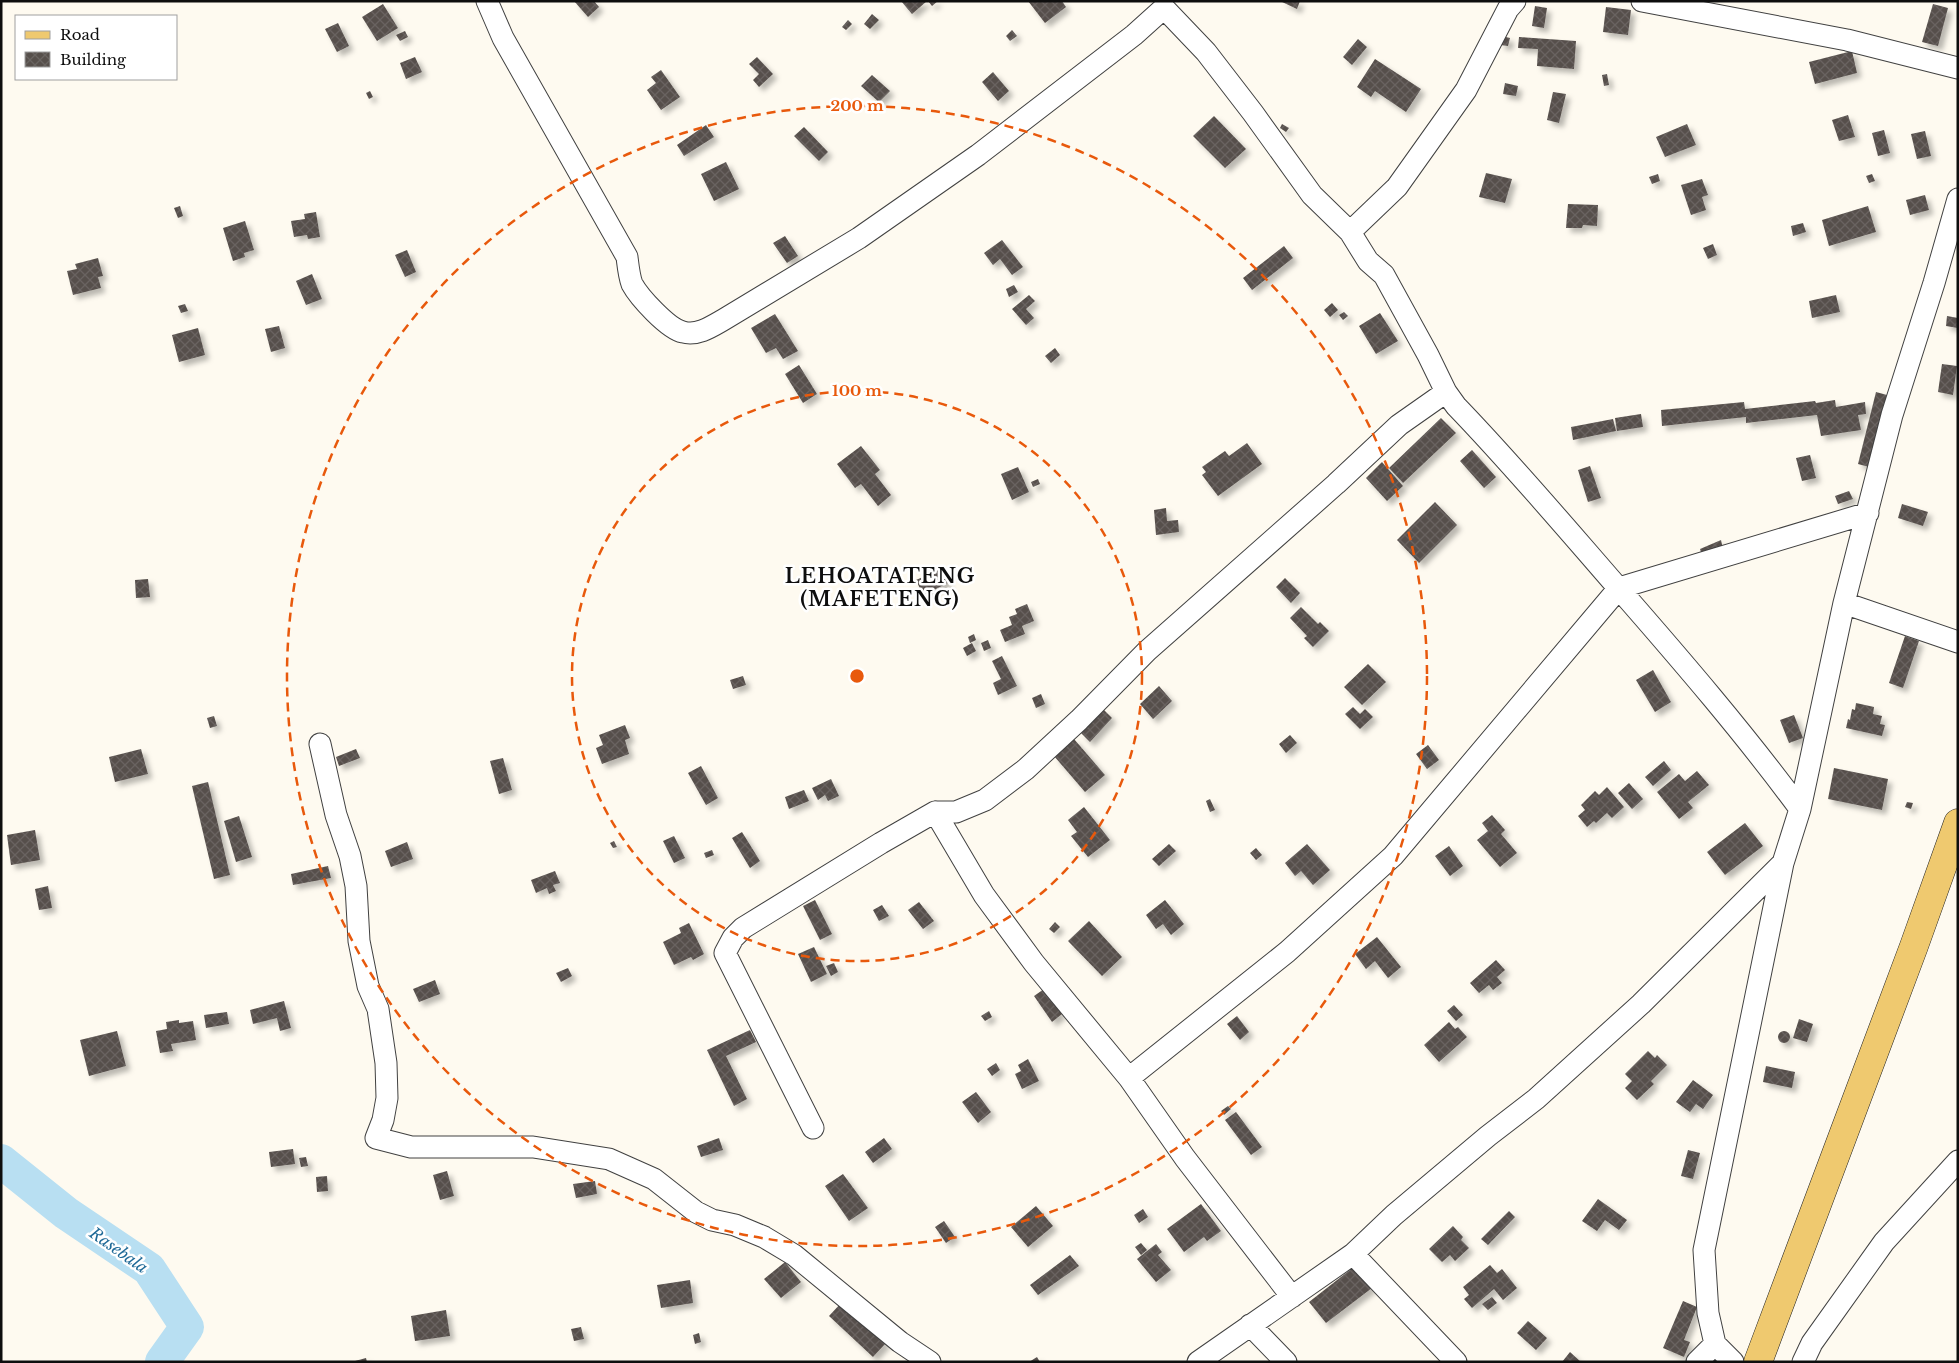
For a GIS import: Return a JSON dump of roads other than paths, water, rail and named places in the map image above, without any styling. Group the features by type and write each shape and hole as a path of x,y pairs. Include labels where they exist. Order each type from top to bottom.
{"main road":[{"path":"1758,1362 1914,946 1958,823"}],"street":[{"path":"488,1 504,38 626,257 632,284 657,315 669,325 682,332 700,332 723,320 860,238 978,155 1134,35 1161,5 1206,52 1312,195 1350,232 1368,261 1384,275 1446,392 1456,406 1619,588 1720,708 1800,809"},
{"path":"1642,1 1846,40 1958,68"},
{"path":"1350,232 1397,187 1466,90 1507,4"},
{"path":"1733,1362 1716,1344 1708,1312 1704,1250 1783,863 1800,809 1844,603 1892,415 1934,283 1958,199"},
{"path":"813,1128 725,953 733,938 743,928 881,843 935,812 956,812 985,800 1026,769 1079,720 1146,651 1295,521 1399,425 1446,392"},
{"path":"1129,1078 1287,952 1393,856 1619,588 1868,513"},
{"path":"1844,603 1958,642"},
{"path":"320,744 336,815 350,856 356,886 359,941 368,986 378,1009 386,1063 387,1098 383,1120 376,1138 411,1147 533,1146 609,1159 654,1180 696,1212 712,1220 735,1225 764,1237 794,1254 900,1342 930,1362"},
{"path":"935,812 984,895 1034,963 1129,1078 1184,1158 1292,1297"},
{"path":"1198,1362 1353,1254 1394,1216 1488,1136 1536,1099 1634,1010 1783,863"},
{"path":"1802,1362 1812,1343 1884,1242 1958,1161"},
{"path":"1353,1254 1456,1362"},
{"path":"1250,1325 1286,1362"},
{"path":"1698,1362 1716,1344"}],"waterway":[{"name":"Rasebala","path":"1,1161 66,1213 149,1269 187,1327 162,1362"}],"district":[{"name":"LEHOATATENG (MAFETENG)","path":"880,588"}]}
